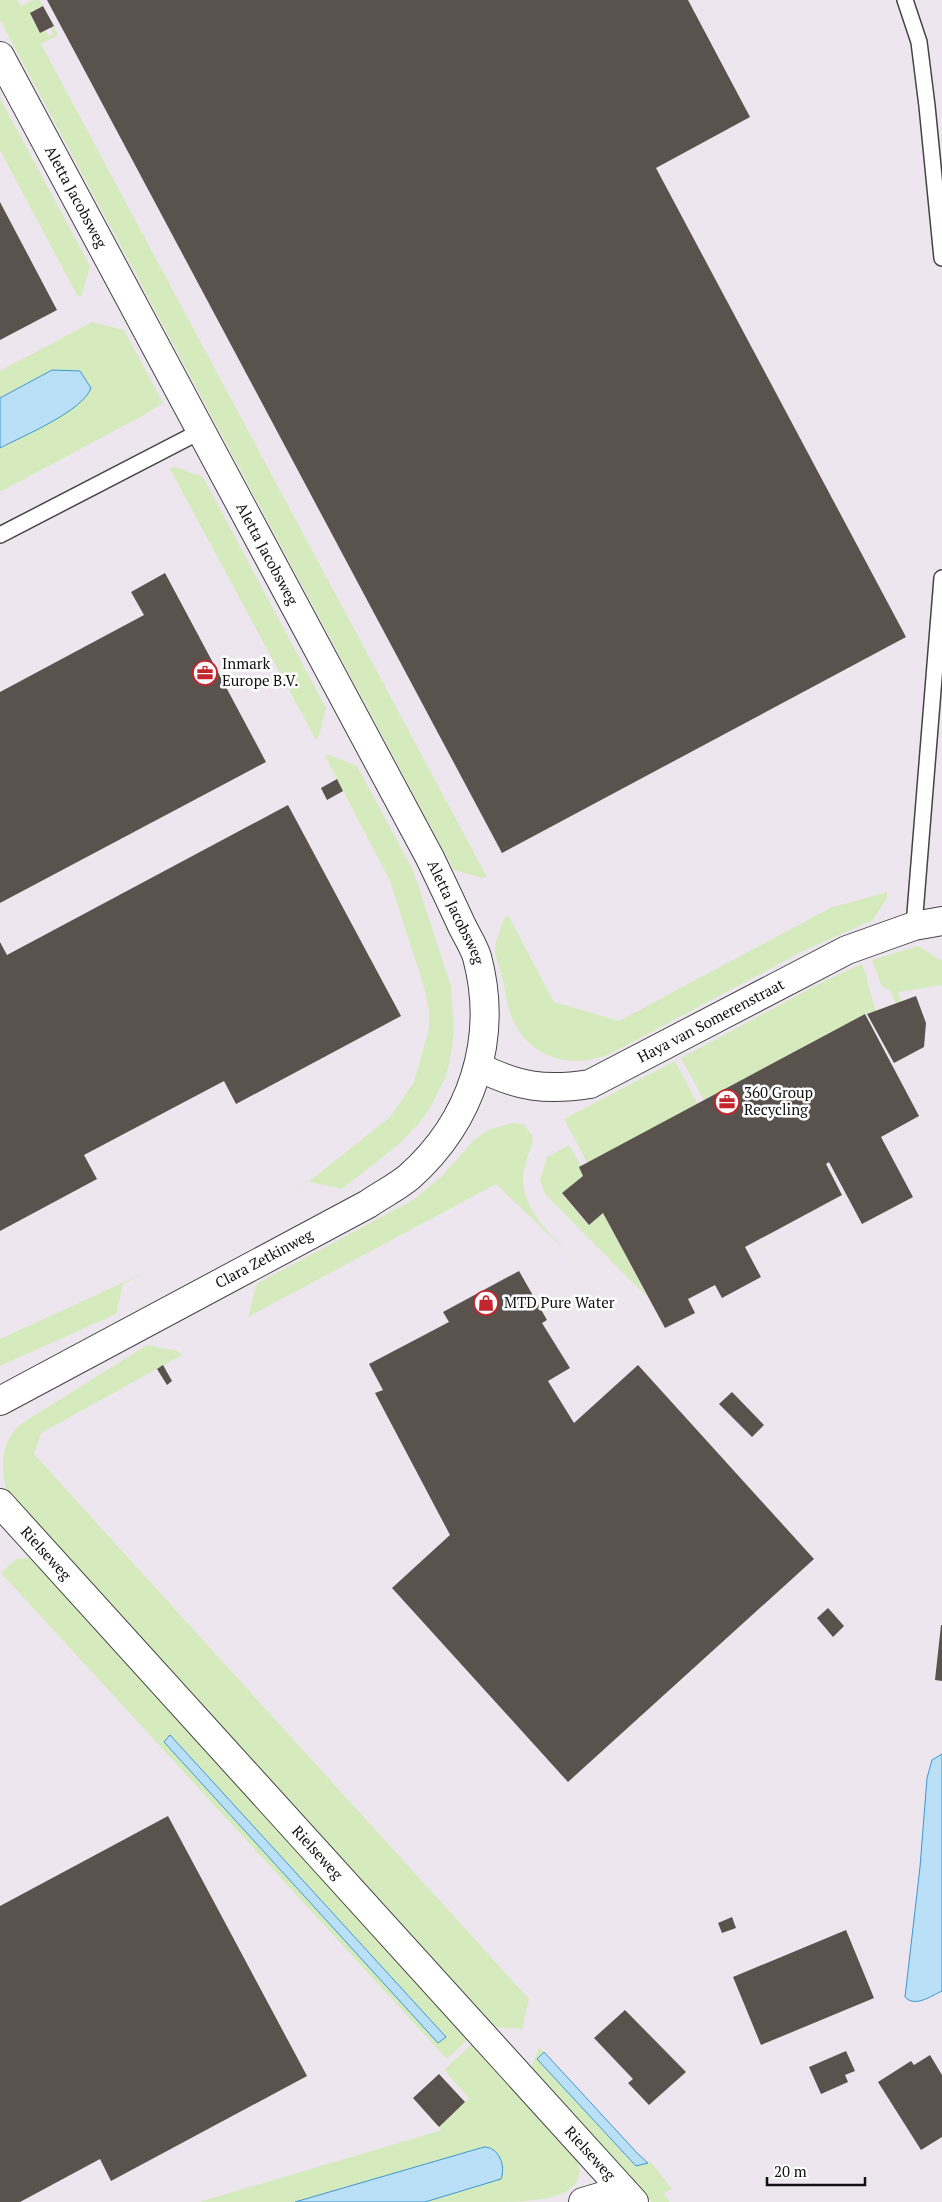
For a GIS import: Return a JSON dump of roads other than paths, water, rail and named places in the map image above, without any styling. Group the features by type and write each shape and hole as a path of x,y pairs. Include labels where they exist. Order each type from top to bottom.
{"street":[{"name":"Aletta Jacobsweg","path":"0,56 430,858 476,955 483,994 484,1032 479,1067"},
{"name":"Haya van Somerenstraat","path":"479,1067 500,1078 528,1086 560,1088 590,1084 830,958 914,926 942,920"},
{"name":"Clara Zetkinweg","path":"0,1400 368,1204 408,1178 445,1138 463,1109 479,1067"},
{"name":"Rielseweg","path":"0,1503 628,2196"},
{"path":"583,2202 628,2196"}],"lane":[{"path":"906,0 918,42 927,106 942,258"},
{"path":"0,535 201,431"},
{"path":"914,926 942,578"}],"water":[{"path":"52,370 80,371 91,388 86,397 65,414 0,448 0,398"},
{"path":"170,1735 446,2037 438,2043 164,1742"},
{"path":"942,1754 942,1991 923,2000 913,2001 905,1997 920,1867 927,1778 932,1760"},
{"path":"544,2052 648,2163 636,2166 537,2059"},
{"path":"484,2147 494,2150 500,2158 503,2169 501,2179 425,2202 295,2202"}],"place":[{"name":"Inmark Europe B.V.","path":"205,673"},
{"name":"360 Group Recycling","path":"727,1102"},
{"name":"MTD Pure Water","path":"486,1303"}]}
